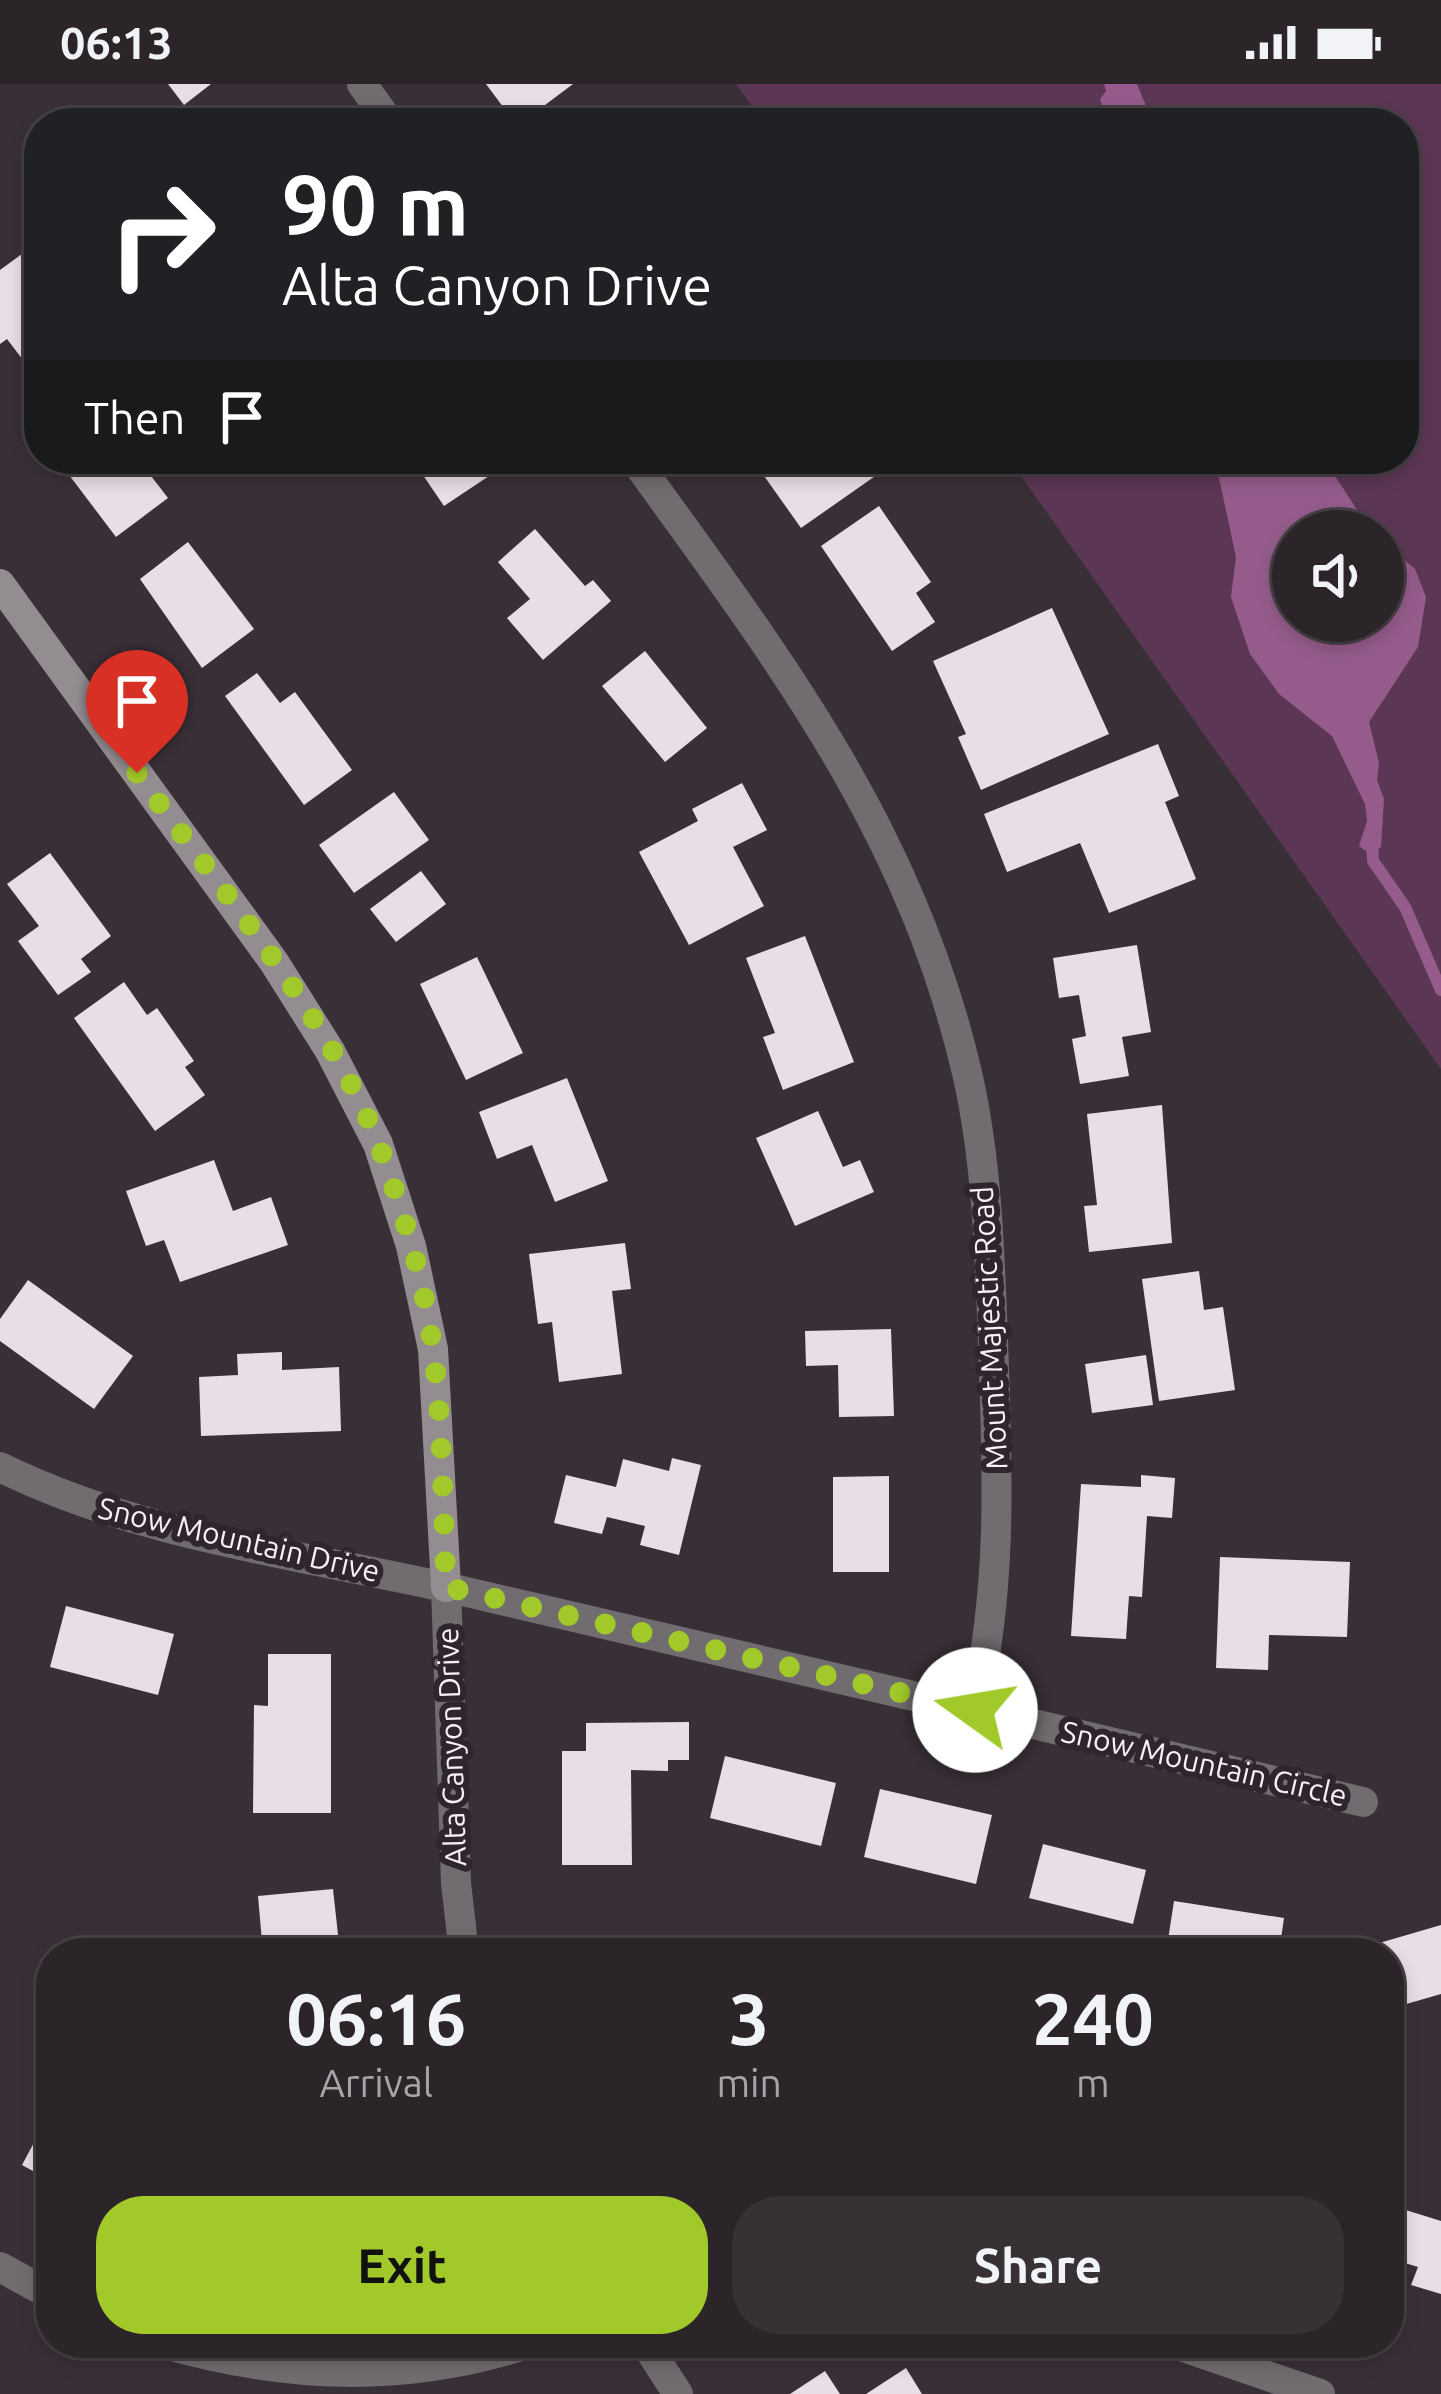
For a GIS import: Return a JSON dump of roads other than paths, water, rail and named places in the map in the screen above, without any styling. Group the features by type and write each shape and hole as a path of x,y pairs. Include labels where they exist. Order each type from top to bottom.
{"street":[{"name":"Mount Majestic Road","path":"645,474 797,685 871,809 928,940 968,1079 988,1220 999,1515 997,1584 975,1710"},
{"name":"Alta Canyon Drive","path":"0,584 274,962 330,1051 379,1144 411,1246 433,1349 462,1938"},
{"name":"Snow Mountain Drive","path":"0,1467 53,1493 125,1519 446,1587 975,1710"},
{"name":"Snow Mountain Circle","path":"975,1710 1363,1802"},
{"path":"0,2267 36,2287"},
{"path":"215,2358 318,2374 400,2371 476,2358"},
{"path":"655,2358 678,2394"},
{"path":"1216,2358 1320,2394"}],"waterway":[{"path":"1372,839 1373,861 1405,907 1441,990"}]}
